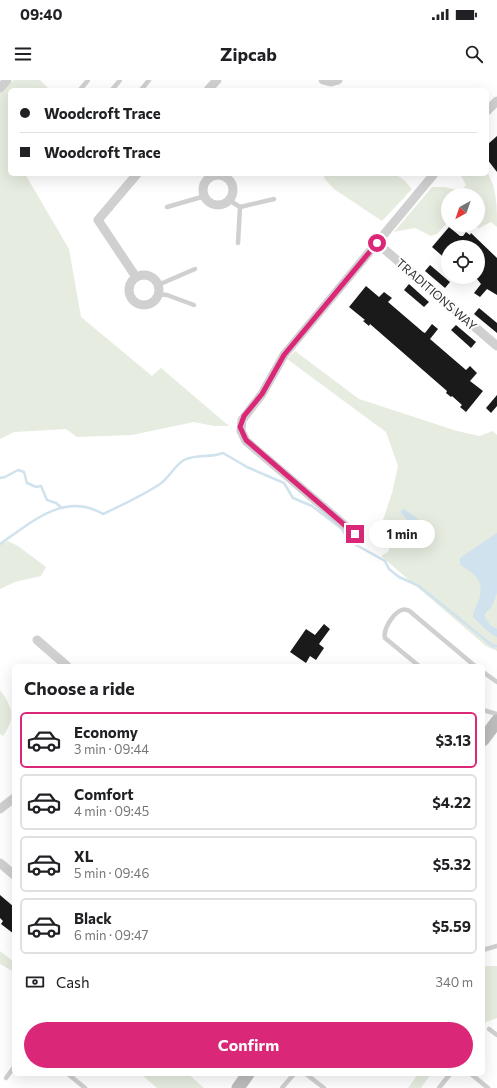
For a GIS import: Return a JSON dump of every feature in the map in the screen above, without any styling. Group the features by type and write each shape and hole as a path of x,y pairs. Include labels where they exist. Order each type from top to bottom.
{"street":[{"path":"0,88 7,80"},
{"path":"210,88 217,80"},
{"path":"324,80 331,82 338,80"},
{"path":"489,109 497,101"},
{"path":"135,176 98,220 136,277"},
{"path":"204,177 205,196 207,200 216,205 225,203 232,196 233,187 228,179 222,176"},
{"path":"355,534 246,440 240,427 244,416 262,394 284,355 432,176"},
{"name":"TRADITIONS WAY","path":"377,243 497,346"},
{"path":"149,276 156,281 158,290 153,302 149,304 140,304 135,302 132,298 129,289 136,277 149,276"},
{"path":"37,640 65,664"},
{"path":"485,737 497,721"},
{"path":"0,809 12,800"},
{"path":"0,863 12,873"},
{"path":"238,1088 247,1076"}],"lane":[{"path":"82,88 88,80"},
{"path":"114,88 120,80"},
{"path":"143,88 149,80"},
{"path":"167,207 205,196"},
{"path":"229,200 240,207 274,199"},
{"path":"238,243 240,207"},
{"path":"158,290 195,269"},
{"path":"158,290 194,305"},
{"path":"417,664 385,638 385,629 397,612 402,609 413,614 474,664"},
{"path":"485,673 497,682"},
{"path":"485,711 497,714"},
{"path":"485,949 497,946"},
{"path":"489,1029 497,1035"},
{"path":"6,1078 12,1070"},
{"path":"70,1076 85,1088"},
{"path":"282,1088 292,1076"},
{"path":"309,1076 324,1088"},
{"path":"439,1088 448,1076"},
{"path":"473,1076 488,1088"}],"shaded area":[{"path":"14,80 40,80 48,88 8,88 8,176 26,176 69,249 81,317 152,376 161,368 229,426 214,426 194,422 132,435 77,437 66,429 14,432 0,439 0,90"},
{"path":"324,176 398,176 412,189 382,221 334,189 324,178"},
{"path":"461,176 489,176 495,191 497,227 491,222 485,225 485,188 463,188 466,185"},
{"path":"432,187 449,188 441,188 441,230 437,234 431,236 415,228 394,232"},
{"path":"295,351 359,399 457,431 479,436 493,431 497,435 497,651 486,646 381,556 389,551 389,536 382,523 392,493 398,466 386,432 287,359"},
{"path":"8,541 18,546 46,567 41,576 15,582 0,589 0,544"},
{"path":"0,690 8,702 11,713 10,723 3,736 0,734"},
{"path":"0,951 12,960 12,971 0,964"},
{"path":"485,966 497,966 497,1018 485,1022"},
{"path":"143,1076 190,1076 204,1088 157,1088"},
{"path":"417,1076 430,1076 421,1088 408,1088"}],"water":[{"path":"404,509 423,525 425,535 419,548 412,525 401,513 401,510"},
{"path":"497,533 497,593 492,606 484,615 490,625 497,629 497,637 473,617 480,596 480,585 473,573 460,565 460,558"}],"building":[{"path":"497,136 497,172 489,162 489,143"},
{"path":"445,232 455,232 460,236 463,236 466,232 470,235 471,233 478,240 441,240 441,255 432,247"},
{"path":"485,246 497,258 497,295 487,289 480,297 474,293 481,284 485,284"},
{"path":"430,265 441,274 441,284 448,284 445,288 425,271"},
{"path":"409,284 429,302 424,307 404,290"},
{"path":"366,286 379,297 384,292 392,298 388,302 423,332 425,333 432,324 438,329 430,339 466,370 470,366 477,373 470,381 483,391 466,412 460,407 462,405 446,393 447,391 370,324 369,326 363,321 365,320 349,307"},
{"path":"479,308 497,323 497,333 474,314"},
{"path":"456,325 476,342 471,348 451,330"},
{"path":"497,395 497,406 491,413 486,408"},
{"path":"324,624 330,629 319,644 324,648 316,660 310,656 306,663 290,652 306,629 315,635"},
{"path":"0,895 12,905 12,932 1,924 3,921 0,918"}],"waterway":[{"path":"0,544 48,512 75,506 89,508 103,514 160,484 184,460 193,457 223,453 247,467 284,483 293,498 312,506 342,529 349,541 385,561 389,569 399,577 419,586 493,646 497,646"},
{"path":"0,478 18,470 24,472 27,483 36,487 41,486 47,500 56,503 62,508"}],"route":[{"path":"355,534 246,440 240,427 244,416 262,394 284,355 377,243"}]}
